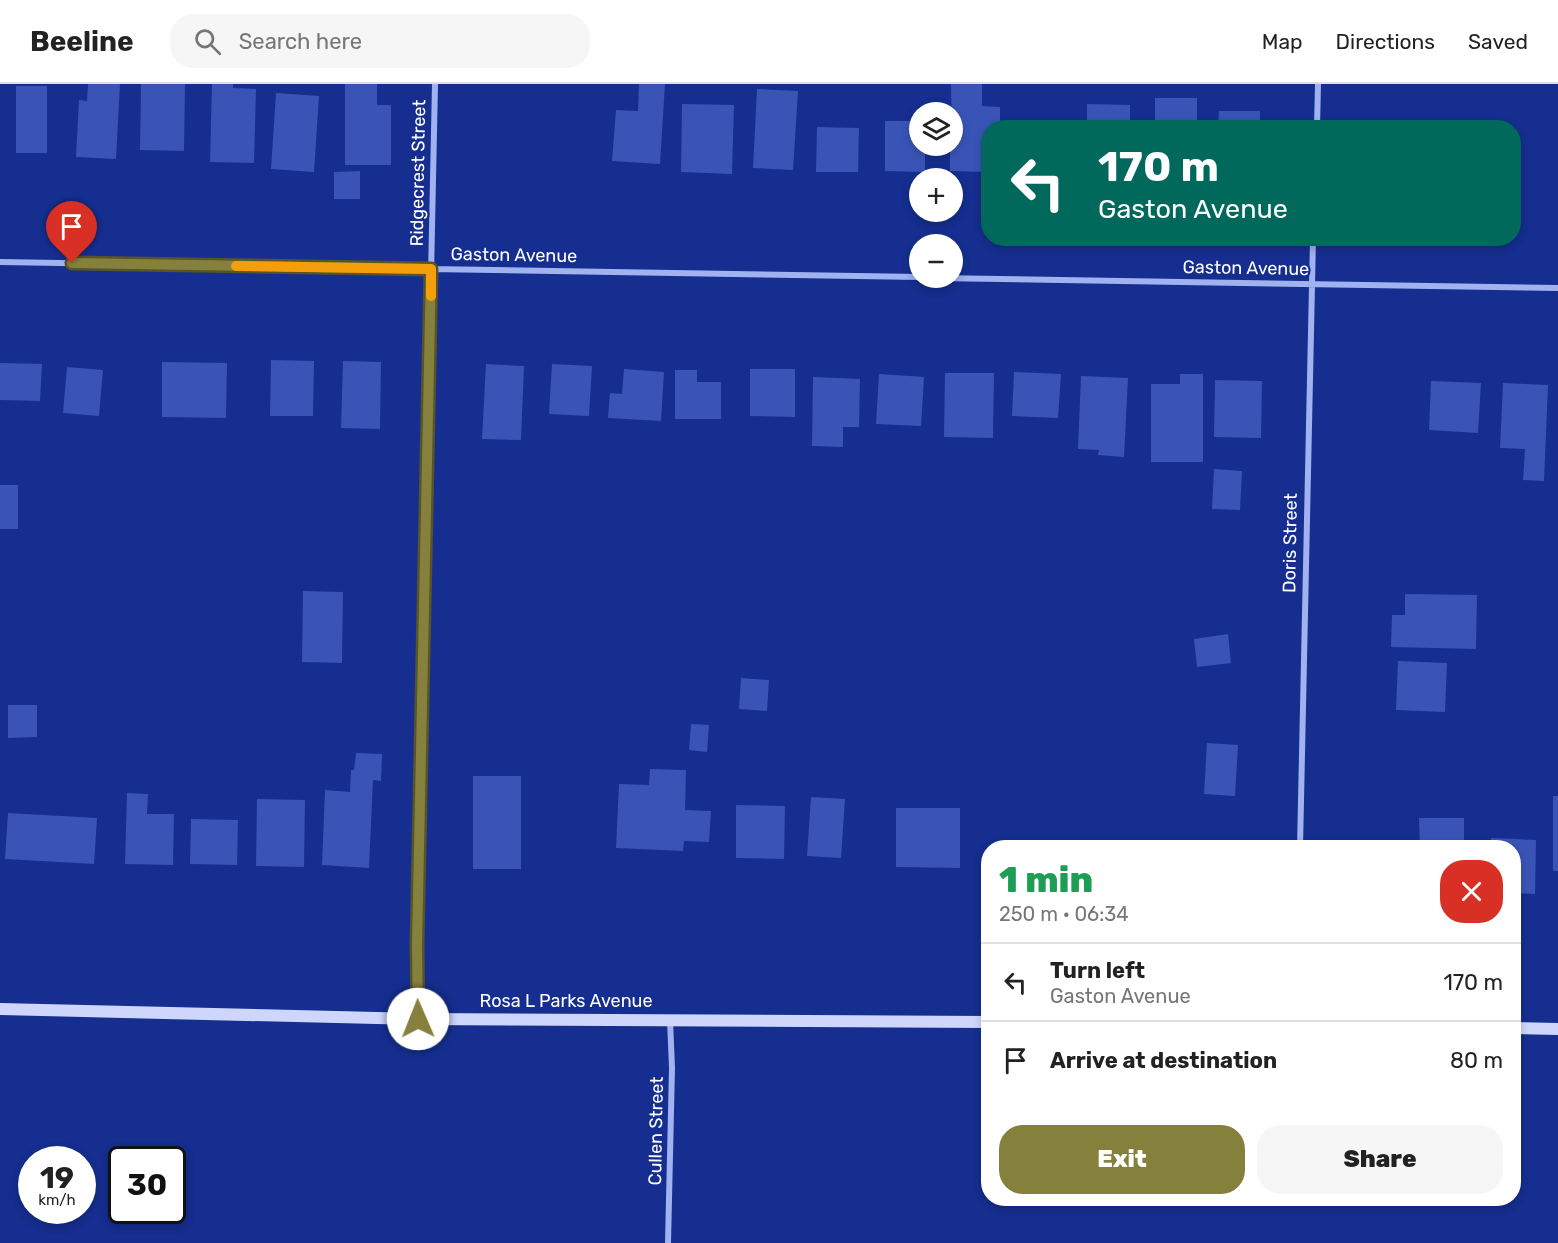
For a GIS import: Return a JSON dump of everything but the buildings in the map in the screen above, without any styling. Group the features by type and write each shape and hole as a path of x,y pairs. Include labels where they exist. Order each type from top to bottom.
{"street":[{"name":"Ridgecrest Street","path":"418,1019 417,945 435,84"},
{"path":"1317,120 1318,84"},
{"name":"Doris Street","path":"1300,840 1313,246"},
{"name":"Gaston Avenue","path":"0,262 909,277"},
{"name":"Gaston Avenue","path":"963,278 1558,288"},
{"name":"Rosa L Parks Avenue","path":"0,1009 418,1019 981,1022"},
{"name":"Cullen Street","path":"668,1243 672,1068 670,1020"},
{"path":"1521,1028 1558,1029"}],"slow traffic":[{"path":"236,266 431,269 431,296"}],"route":[{"path":"72,263 431,269 417,945 418,1019"}]}
